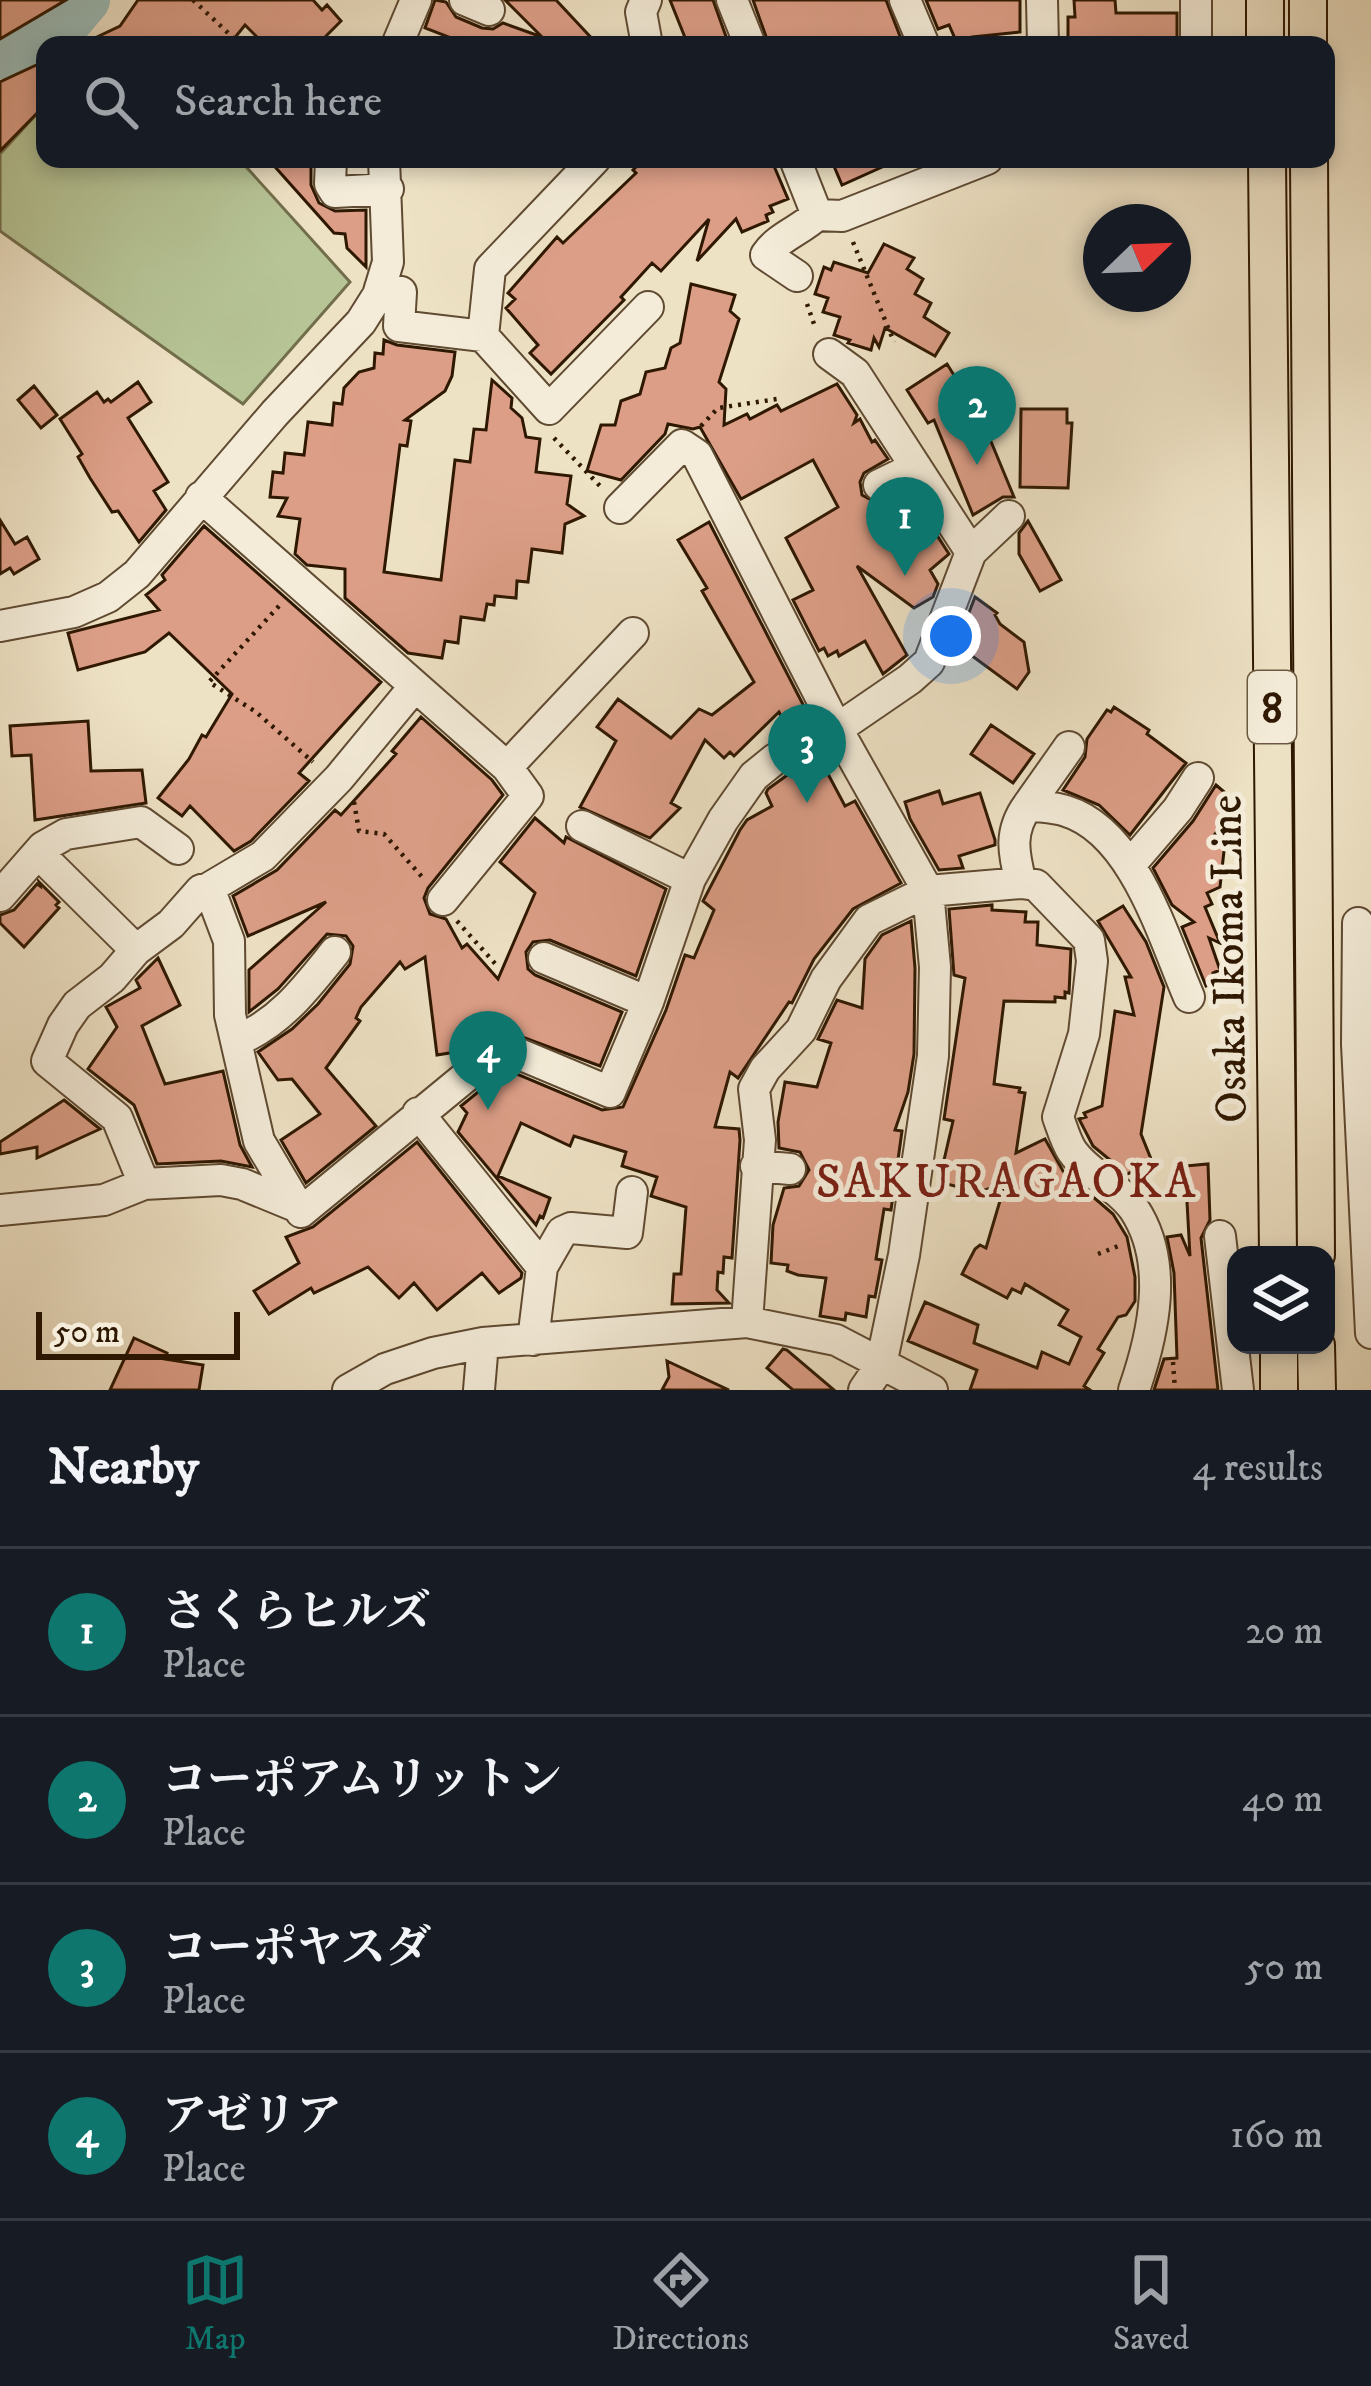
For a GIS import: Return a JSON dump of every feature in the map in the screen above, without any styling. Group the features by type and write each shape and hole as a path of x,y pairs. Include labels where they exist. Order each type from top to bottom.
{"main road":[{"path":"1265,0 1265,36"},
{"path":"1308,0 1308,36"},
{"name":"Osaka Ikoma Line","path":"1267,168 1278,1246"},
{"name":"Osaka Ikoma Line","path":"1309,168 1316,1246"},
{"path":"1279,1354 1279,1390"},
{"path":"1316,1354 1317,1390"}],"street":[{"path":"407,36 416,0"},
{"path":"645,36 640,12 646,0"},
{"path":"732,0 746,36"},
{"path":"905,0 920,36"},
{"path":"1042,0 1043,36"},
{"path":"1196,0 1196,36"},
{"path":"0,626 74,612 108,597 137,574 200,497 362,322 388,262 386,174 335,192 330,184 331,168"},
{"path":"483,337 490,269 587,168"},
{"path":"801,168 830,216"},
{"path":"797,276 766,255 774,244 830,216 958,168"},
{"path":"380,289 401,292 399,326 483,337 549,409 649,307"},
{"path":"829,354 855,374 971,552"},
{"path":"620,508 682,445 697,454 837,729 928,891 935,967 933,1056 904,1255 872,1377"},
{"path":"879,485 916,466"},
{"path":"200,497 507,767 528,796 442,900"},
{"path":"209,888 230,941 230,1015 259,1141 301,1212 491,1056 512,1051 610,1092 648,1002 690,879 723,820 754,776 776,759 837,729 929,662 971,552 1009,516"},
{"path":"507,767 633,633"},
{"path":"144,1184 117,1118 47,1061 63,1025 77,1005 112,978 201,890 263,856 339,778 415,686"},
{"path":"1021,883 1014,825 1069,747"},
{"path":"1130,865 1198,778"},
{"path":"1028,805 1065,810 1113,840 1130,865 1190,997"},
{"path":"0,896 38,853 66,834 140,821 178,848"},
{"path":"582,826 690,879"},
{"path":"38,853 136,950"},
{"path":"747,1322 760,1140 754,1089 765,1069 801,1030 826,979 869,920 928,891 1036,885 1089,940 1092,961 1084,1034 1058,1117 1073,1153 1134,1209 1145,1234 1156,1292 1151,1340 1134,1390"},
{"path":"1358,923 1357,1044 1371,1333"},
{"path":"238,1040 257,1032 292,1005 335,952"},
{"path":"544,958 648,1002"},
{"path":"418,1113 542,1267"},
{"path":"756,1166 790,1169"},
{"path":"0,1210 104,1200 144,1184 220,1180 298,1207"},
{"path":"533,1340 542,1267 556,1238 571,1228 626,1234 632,1192"},
{"path":"1220,1237 1238,1390"},
{"path":"348,1390 401,1364 483,1343 747,1322 836,1340 872,1377 932,1390"},
{"path":"479,1390 483,1343"}],"path":[{"path":"193,0 231,36"},
{"path":"830,216 894,342"},
{"path":"797,276 829,354"},
{"path":"682,445 718,408 777,399"},
{"path":"549,409 545,428 620,508"}],"green space":[{"path":"36,115 36,168 247,168 350,282 243,404 0,231 0,154"}],"building":[{"path":"0,0 66,0 0,39"},
{"path":"138,0 313,0 322,10 327,5 341,21 326,36 256,36 245,25 236,36 99,36 120,26"},
{"path":"435,0 446,2 456,17 482,28 503,23 539,36 446,36 425,28"},
{"path":"505,0 556,0 590,36 541,36"},
{"path":"670,0 713,0 726,36 684,36"},
{"path":"753,0 886,0 900,36 766,36"},
{"path":"926,0 1020,0 1020,32 954,36 949,25 938,29"},
{"path":"1074,0 1115,0 1116,13 1177,13 1177,36 1068,36 1068,17 1075,17"},
{"path":"36,65 36,114 0,151 0,82"},
{"path":"276,168 311,168 311,185 319,203 335,211 366,210 366,267 347,248 345,234 334,233"},
{"path":"775,168 788,199 770,206 773,212 766,215 768,221 742,232 736,219 697,261 709,219 661,271 652,263 621,297 624,300 551,374 530,353 538,345 506,308 515,299 508,293 557,237 563,243 636,173 633,170"},
{"path":"835,168 880,168 842,185"},
{"path":"884,244 914,258 907,269 923,279 915,294 931,303 924,317 949,333 935,356 885,328 879,347 874,338 871,350 848,343 850,340 834,335 840,317 823,312 828,298 815,294 824,267 831,270 834,262 868,273"},
{"path":"691,284 735,295 730,311 739,319 719,382 726,389 724,425 777,405 781,411 837,384 857,415 854,423 860,419 888,459 864,473 862,495 879,504 909,492 949,554 930,570 938,584 933,597 914,608 857,566 907,655 883,674 865,641 839,656 837,651 828,656 824,648 819,651 793,600 813,590 786,538 838,507 813,460 741,499 700,427 668,424 665,434 621,480 587,471 601,425 615,425 621,401 640,394 646,372 665,368 671,348 680,343"},
{"path":"384,340 455,352 445,391 405,420 411,421 407,446 400,445 384,572 441,580 455,460 470,462 474,429 486,430 492,380 512,398 511,408 522,418 526,437 540,439 536,472 571,476 567,504 584,516 565,524 562,553 532,549 528,582 517,581 516,598 495,596 494,605 487,604 484,620 461,617 458,643 445,641 442,658 408,653 345,598 345,569 307,565 295,554 300,519 278,516 287,498 270,497 273,472 283,473 285,453 304,455 308,422 332,425 334,403 342,404 344,388 359,372 374,368 375,353 383,354"},
{"path":"947,364 975,403 1014,497 1003,497 973,515 934,420 928,423 907,390"},
{"path":"138,382 151,402 128,418 168,482 154,491 166,510 139,542 90,478 78,457 82,454 60,419 97,392 104,402 111,402"},
{"path":"34,386 57,415 41,428 18,400"},
{"path":"1021,409 1067,409 1067,423 1072,423 1068,488 1020,487"},
{"path":"0,520 15,544 27,537 39,559 14,574 10,568 0,574"},
{"path":"1028,521 1061,580 1040,591 1019,554 1019,533"},
{"path":"709,522 811,720 789,731 779,712 734,756 730,752 724,758 705,740 671,803 680,808 650,838 580,807 616,741 597,727 618,699 671,738 699,709 712,715 754,682 678,540"},
{"path":"204,526 381,682 299,773 309,781 251,841 234,851 190,806 182,816 158,798 202,735 206,737 232,694 169,633 145,652 78,670 68,633 159,610 146,595 165,580 162,575"},
{"path":"975,597 1024,642 1029,672 1017,689 960,647 963,644 958,641"},
{"path":"1114,707 1186,763 1130,835 1099,805 1063,790 1085,757 1087,739"},
{"path":"421,717 503,795 424,898 430,914 446,919 462,948 467,944 498,979 535,893 500,862 535,818 564,843 566,837 666,889 636,976 550,940 533,942 526,952 528,969 535,975 622,1012 600,1066 509,1032 486,1037 468,1050 437,1055 425,957 405,969 400,962 361,1007 356,1018 360,1021 326,1068 376,1126 306,1183 281,1140 320,1114 292,1079 278,1080 258,1052 318,1004 350,964 353,946 346,936 327,934 278,989 249,1012 249,970 326,902 248,936 233,896 277,870 335,810 341,815 396,754 392,751"},
{"path":"88,721 91,771 142,770 146,803 35,820 31,755 12,756 10,726"},
{"path":"991,725 1034,754 1013,783 971,754"},
{"path":"820,759 845,806 855,801 901,883 853,909 814,959 792,1003 738,1078 730,1072 715,1127 739,1129 740,1140 732,1258 724,1257 723,1273 718,1272 717,1290 729,1303 672,1304 674,1274 681,1274 686,1207 651,1196 657,1177 622,1166 626,1152 574,1136 570,1146 521,1123 498,1176 550,1198 536,1225 458,1132 467,1113 461,1106 510,1071 602,1110 623,1107 685,955 694,958 714,910 703,901 740,830 747,820 772,806 768,789"},
{"path":"1216,785 1229,796 1222,806 1230,816 1215,834 1225,842 1220,887 1207,893 1212,904 1205,907 1220,943 1209,938 1220,970 1206,986 1182,927 1194,922 1172,905 1153,868"},
{"path":"939,791 943,804 980,793 995,840 995,845 959,856 963,868 939,870 910,819 905,802"},
{"path":"39,882 59,902 59,908 24,947 0,923 0,915 14,910"},
{"path":"992,905 992,910 1026,912 1025,922 1038,922 1037,945 1071,949 1065,998 1004,1001 994,1084 1025,1093 1016,1153 1045,1139 1063,1171 1113,1214 1127,1237 1135,1301 1126,1315 1118,1317 1098,1349 1104,1353 1084,1386 1090,1390 970,1390 977,1370 908,1341 925,1302 978,1325 974,1343 1037,1368 1042,1352 1069,1364 1081,1337 1059,1325 1068,1310 1025,1284 1021,1293 1012,1289 1007,1298 962,1274 975,1249 986,1248 1005,1184 978,1192 939,1182 953,1121 944,1119 965,978 954,975 949,909"},
{"path":"1123,906 1146,942 1164,987 1141,1134 1153,1164 1127,1174 1093,1146 1079,1119 1102,1106 1115,1011 1134,1015 1125,977 1131,977 1098,921"},
{"path":"911,921 914,1054 895,1130 902,1131 891,1210 884,1209 875,1297 869,1296 866,1317 820,1316 826,1278 798,1275 787,1271 788,1265 771,1263 773,1225 784,1188 799,1186 809,1170 800,1152 779,1148 785,1082 817,1087 831,1043 818,1039 837,1000 862,1008 865,959 882,935"},
{"path":"158,958 180,1005 142,1026 165,1084 223,1071 240,1145 252,1167 221,1161 157,1164 134,1105 88,1069 117,1027 106,1007 140,988 136,980"},
{"path":"64,1100 100,1129 37,1158 37,1147 0,1154 0,1142"},
{"path":"417,1142 522,1273 521,1278 499,1293 482,1273 437,1310 414,1283 399,1298 368,1267 314,1293 311,1288 269,1314 254,1291 299,1263 286,1237 313,1227"},
{"path":"1208,1164 1210,1220 1201,1238 1218,1390 1154,1390 1164,1359 1177,1358 1174,1273 1167,1237 1181,1235 1190,1256 1185,1166"},
{"path":"134,1338 167,1353 165,1359 203,1365 199,1390 110,1390"},
{"path":"783,1349 834,1390 793,1390 767,1368"},
{"path":"667,1361 729,1390 662,1390 669,1377"}],"waterway":[{"path":"37,36 69,20 86,0"},
{"path":"0,55 36,37"}],"place":[{"name":"コーポアムリットン","path":"977,465"},
{"name":"さくらヒルズ","path":"905,576"},
{"name":"コーポヤスダ","path":"807,803"},
{"name":"アゼリア","path":"488,1110"}],"district":[{"name":"SAKURAGAOKA","path":"1007,1180"}]}
